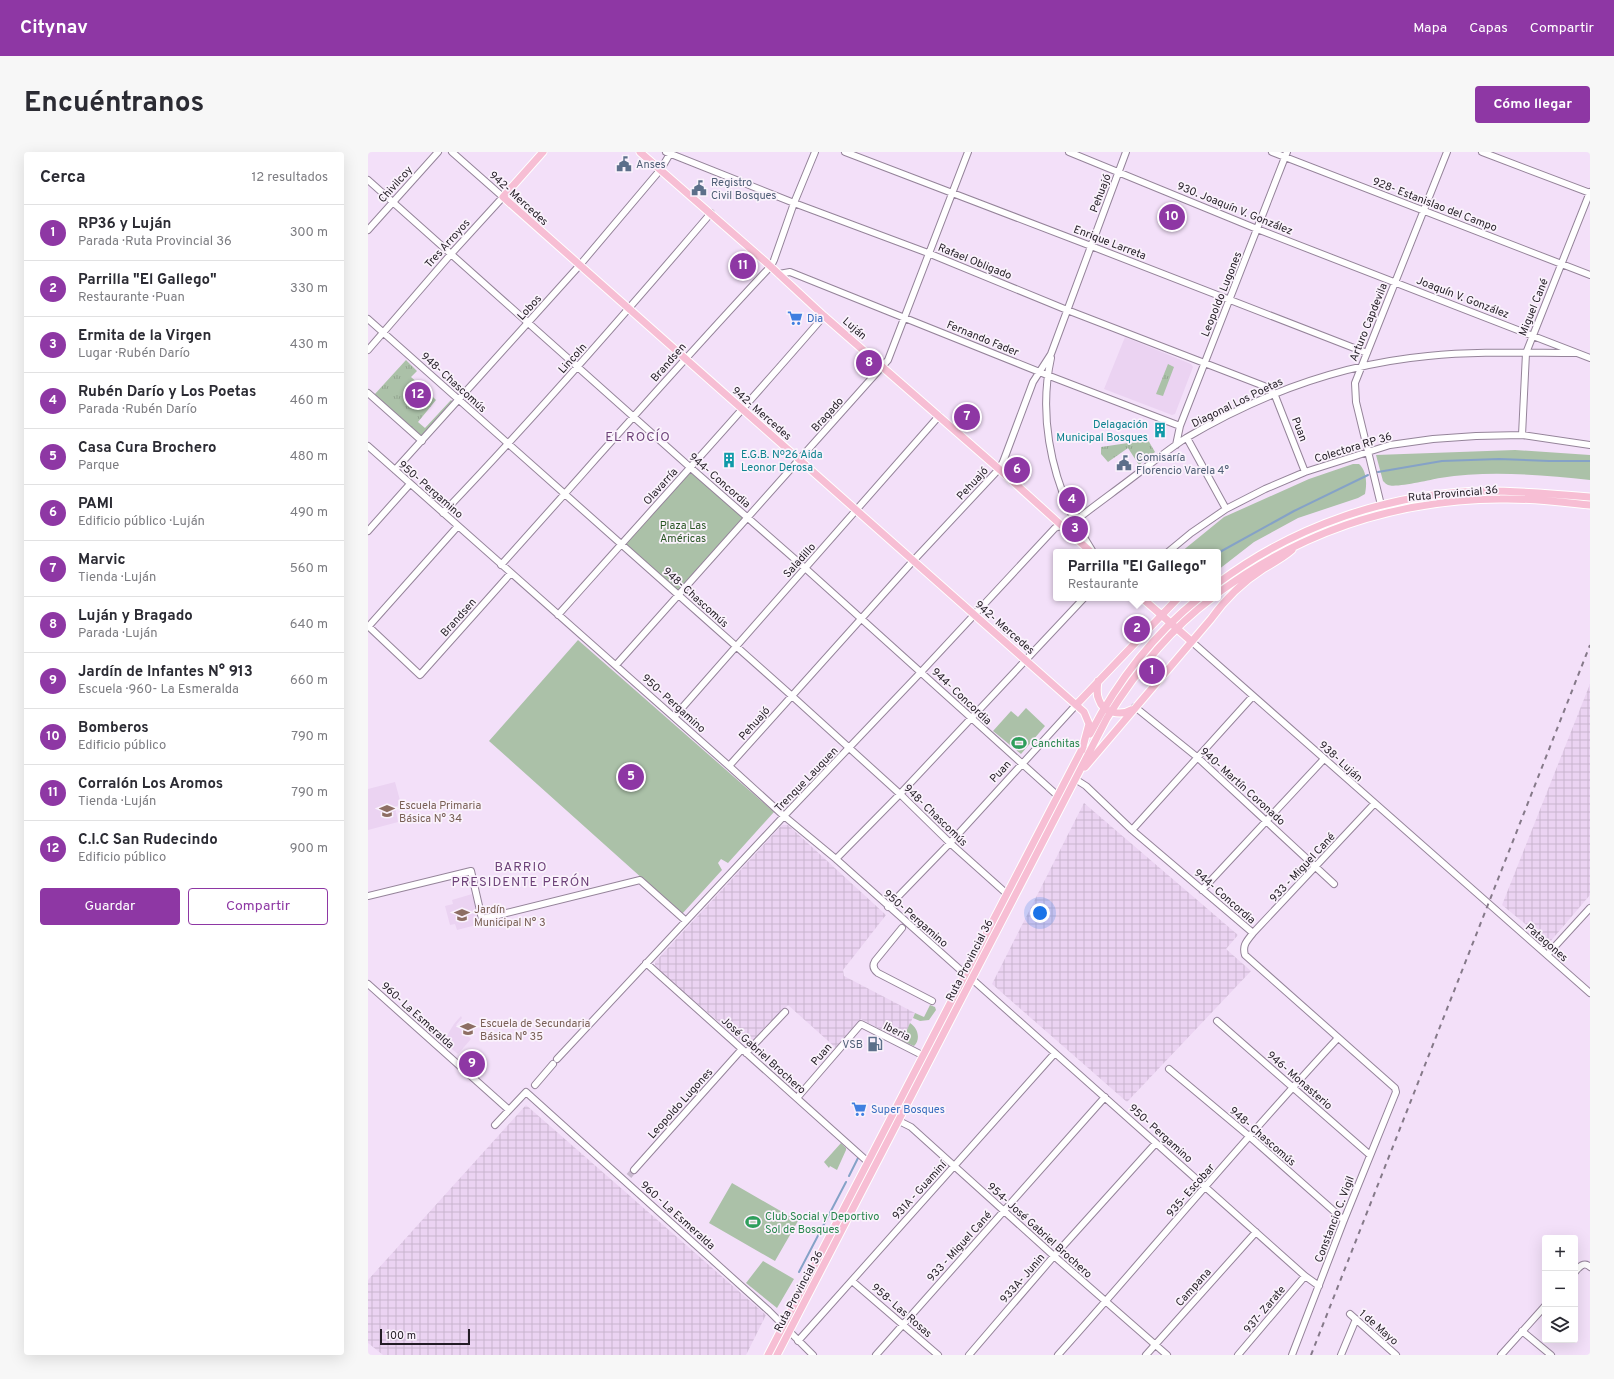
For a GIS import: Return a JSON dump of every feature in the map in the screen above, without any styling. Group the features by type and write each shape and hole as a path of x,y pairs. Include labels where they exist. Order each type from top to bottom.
{"main road":[{"name":"Tres Arroyos","path":"503,197 542,152"},
{"name":"Luján","path":"640,152 711,213 824,316 1089,549"},
{"name":"942- Mercedes","path":"503,197 579,266 1076,705 1087,716 1089,724 1082,750"},
{"name":"Ruta Provincial 36","path":"1221,581 1252,560 1321,525 1381,506 1449,494 1480,491 1590,497"},
{"name":"Ruta Provincial 36","path":"1221,591 1253,568 1301,543 1367,517 1429,504 1500,499 1530,499 1590,505"},
{"path":"1075,779 1238,586 1285,556 1301,543"},
{"path":"1221,576 1242,563 1252,560"},
{"path":"1145,601 1191,641"},
{"name":"Puan","path":"1076,705 1175,601"},
{"name":"Ruta Provincial 36","path":"777,1355 899,1122 1007,894 1104,707 1141,656 1173,626 1196,601"},
{"name":"Ruta Provincial 36","path":"768,1355 924,1056 969,977 1111,712 1173,626 1208,601"},
{"path":"1098,681 1098,700 1111,712 1126,713 1135,707"}],"street":[{"name":"Chivilcoy","path":"368,230 438,152"},
{"name":"942- Mercedes","path":"452,152 503,197"},
{"name":"Brandsen","path":"502,564 634,418 684,358 770,266 774,260 794,203 816,152"},
{"name":"Enrique Larreta","path":"845,152 1367,353"},
{"name":"Bragado","path":"616,665 888,360 968,152"},
{"name":"930. Joaquín V. González","path":"1069,152 1257,229 1395,282"},
{"name":"Pehuajó","path":"729,766 913,561 999,469 1033,382 1051,354 1126,152"},
{"name":"928- Estanislao del Campo","path":"1272,152 1286,155 1424,211 1590,275"},
{"name":"Arturo Capdevila","path":"1381,506 1355,396 1355,383 1447,152"},
{"path":"1482,152 1590,193"},
{"name":"Lobos","path":"395,470 579,266 661,169 669,153"},
{"name":"Rafael Obligado","path":"669,153 794,203 928,253 1067,310 1264,386 1274,394"},
{"name":"Leopoldo Lugones","path":"1176,445 1180,426 1286,155"},
{"name":"944- Concordia","path":"368,180 689,467 862,618 970,718 1058,796"},
{"name":"Miguel Cané","path":"1522,435 1526,353 1590,193"},
{"name":"Tres Arroyos","path":"368,350 451,254 503,197"},
{"name":"Lincoln","path":"443,513 508,444 629,309 711,213"},
{"name":"Fernando Fader","path":"779,274 790,272 1047,375 1180,426"},
{"name":"Joaquín V. González","path":"1395,282 1590,358"},
{"name":"Olavarría","path":"558,615 689,467 743,410 824,316"},
{"name":"948- Chascomús","path":"368,319 460,399 508,444 850,748 950,843 1007,894"},
{"name":"Diagonal Los Poetas","path":"1075,521 1187,438 1226,416 1274,394 1316,378 1361,366 1426,356 1450,354 1576,353"},
{"path":"1051,354 1047,375 1046,414 1051,453 1061,488 1075,521 1090,549"},
{"path":"368,393 422,441"},
{"name":"Puan","path":"1274,394 1305,472"},
{"name":"Saladillo","path":"674,717 735,646 857,511 939,416"},
{"name":"Colectora RP 36","path":"1172,549 1191,533 1226,509 1265,489 1305,472 1390,445 1433,439 1522,435 1590,445"},
{"path":"1187,438 1226,509"},
{"name":"950- Pergamino","path":"368,446 784,816 836,859 1055,1054 1105,1096 1305,1276 1319,1286"},
{"path":"368,531 410,484"},
{"name":"Trenque Lauquen","path":"495,1125 530,1090 646,963 922,672 1055,528 1075,521"},
{"path":"368,627 458,526"},
{"name":"Brandsen","path":"368,627 420,675 511,573"},
{"path":"836,859 900,794 1081,601"},
{"name":"938- Luján","path":"1191,641 1374,804 1480,895"},
{"path":"1132,830 1253,696"},
{"name":"Puan","path":"888,906 950,843 1076,705"},
{"name":"940- Martín Coronado","path":"1135,707 1197,757 1334,884"},
{"path":"1202,890 1324,760"},
{"name":"944- Concordia","path":"1075,779 1086,786 1132,830 1253,934"},
{"name":"933 - Miguel Cané","path":"1338,1038 1245,955 1243,950 1244,945 1253,934 1374,804"},
{"path":"368,896 471,871 482,919 640,880 686,921"},
{"name":"Patagones","path":"1480,895 1590,993"},
{"path":"1547,954 1590,908"},
{"path":"902,928 875,961 873,967 878,973 932,1001"},
{"name":"José Gabriel Brochero","path":"646,963 868,1162"},
{"name":"960- La Esmeralda","path":"368,984 509,1110"},
{"name":"Leopoldo Lugones","path":"634,1170 744,1051 784,1012"},
{"name":"946- Monasterio","path":"1217,1021 1370,1155"},
{"name":"Puan","path":"797,1098 861,1024"},
{"name":"Iberia","path":"861,1024 924,1056"},
{"name":"935- Escobar","path":"1058,1355 1249,1136 1338,1038"},
{"name":"Constancio C. Vigil","path":"1292,1355 1344,1220 1396,1092 1395,1088 1338,1038"},
{"name":"931A - Guaminí","path":"798,1341 1055,1054"},
{"name":"948- Chascomús","path":"1168,1068 1249,1136 1344,1220"},
{"name":"960 - La Esmeralda","path":"530,1090 627,1178 813,1355"},
{"name":"933 - Miguel Cané","path":"876,1355 1105,1096"},
{"name":"954- José Gabriel Brochero","path":"899,1122 911,1127 1054,1256 1167,1355"},
{"name":"933A- Junin","path":"969,1355 1054,1256 1156,1143"},
{"name":"Campana","path":"1146,1355 1256,1232"},
{"path":"1576,1271 1580,1265 1587,1264 1590,1267"},
{"name":"937- Zarate","path":"1238,1355 1305,1276"},
{"name":"958- Las Rosas","path":"852,1281 938,1355"},
{"path":"1502,1355 1544,1307"},
{"name":"1 de Mayo","path":"1350,1314 1396,1355"},
{"path":"1341,1355 1356,1319"},
{"path":"1522,1331 1551,1355"}],"shaded area":[{"path":"1125,337 1191,364 1193,367 1175,414 1172,415 1104,389"},
{"path":"1590,684 1590,895 1549,943 1502,905"},
{"path":"395,782 401,804 395,807 398,822 368,830 368,789"},
{"path":"1084,803 1238,935 1226,949 1251,971 1127,1102 992,984"},
{"path":"782,825 788,825 886,915 843,970 844,976 915,1013 902,1041 861,1019 836,1048 788,1005 750,1044 743,1043 655,967 655,962"},
{"name":"Jardín Municipal N° 3","path":"472,894 480,924 457,930 455,924 450,925 445,906 453,904 452,900"},
{"path":"461,1016 462,1018 456,1025 471,1039 458,1054 443,1042 454,1024"},
{"path":"526,1105 766,1315 746,1355 383,1355 368,1343 368,1280"}],"green space":[{"path":"406,360 417,371 411,377 419,384 406,399 416,408 429,393 436,400 418,422 425,428 451,400 453,402 422,437 374,395"},
{"path":"1168,364 1174,367 1163,396 1156,394"},
{"path":"1148,440 1155,452 1139,465 1128,448 1108,462 1101,454 1101,447"},
{"path":"1515,450 1590,455 1590,480 1534,475 1477,474 1440,478 1392,486 1383,481 1376,455"},
{"path":"1353,464 1359,464 1364,470 1365,474 1365,494 1358,498 1298,518 1254,542 1221,568 1221,549 1185,549 1224,517 1309,479"},
{"name":"Plaza Las Américas","path":"689,467 747,517 679,595 621,544"},
{"path":"578,640 774,812 728,863 721,859 718,863 722,870 682,914 489,741"},
{"name":"Canchitas","path":"1026,708 1045,726 1021,754 993,731 1011,711 1018,717"},
{"path":"930,1005 935,1007 936,1010 929,1020 920,1021 913,1018 915,1013 924,1017"},
{"path":"910,1023 913,1025 918,1034 914,1046 902,1041"},
{"path":"841,1143 846,1150 837,1170 830,1166 829,1168 824,1162"},
{"name":"Club Social y Deportivo Sol de Bosques","path":"732,1183 798,1221 775,1261 709,1223"},
{"path":"763,1261 794,1279 777,1308 746,1283"}],"waterway":[{"path":"1378,472 1442,461 1499,459 1590,461"},
{"path":"1221,551 1294,511 1368,475"},
{"path":"849,1176 859,1156"},
{"path":"799,1272 846,1182"}],"tunnel":[{"path":"629,1176 634,1170"}],"railway":[{"path":"1311,1355 1590,645"}],"place":[{"name":"Anses","path":"624,164"},
{"name":"Registro Civil Bosques","path":"699,188"},
{"name":"Bomberos","path":"1172,217"},
{"name":"Corralón Los Aromos","path":"743,266"},
{"name":"Dia","path":"795,318"},
{"name":"Luján y Bragado","path":"869,363"},
{"name":"C.I.C San Rudecindo","path":"418,395"},
{"name":"Marvic","path":"967,417"},
{"name":"Delagación Municipal Bosques","path":"1160,430"},
{"name":"E.G.B. Nº26 Aida Leonor Derosa","path":"729,460"},
{"name":"Comisaría Florencio Varela 4°","path":"1124,463"},
{"name":"PAMI","path":"1017,470"},
{"name":"Rubén Darío y Los Poetas","path":"1072,500"},
{"name":"Ermita de la Virgen","path":"1075,529"},
{"name":"Parrilla \"El Gallego\"","path":"1137,629"},
{"name":"RP36 y Luján","path":"1152,671"},
{"name":"Canchitas","path":"1019,743"},
{"name":"Casa Cura Brochero","path":"631,777"},
{"name":"Escuela Primaria Básica N° 34","path":"387,811"},
{"name":"Jardín Municipal N° 3","path":"462,915"},
{"name":"Escuela de Secundaria Básica N° 35","path":"468,1029"},
{"name":"VSB","path":"875,1044"},
{"name":"Jardín de Infantes N° 913","path":"472,1064"},
{"name":"Super Bosques","path":"859,1109"},
{"name":"Club Social y Deportivo Sol de Bosques","path":"753,1222"}],"district":[{"name":"EL ROCÍO","path":"638,436"},
{"name":"BARRIO PRESIDENTE PERÓN","path":"521,874"}]}
